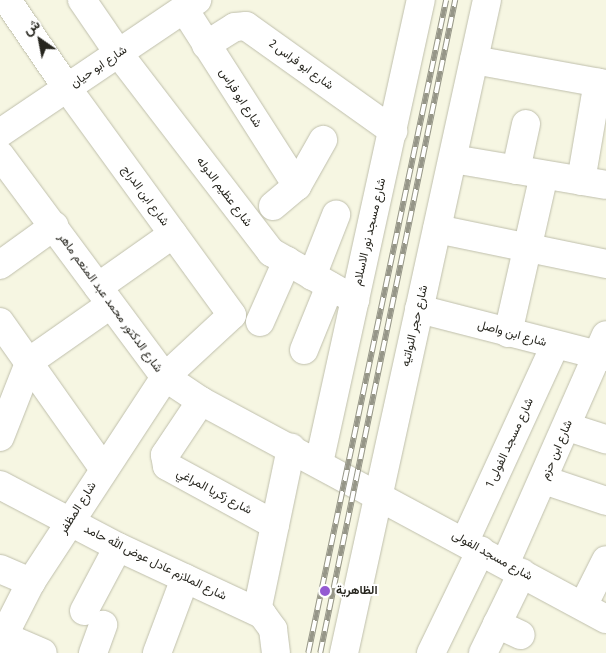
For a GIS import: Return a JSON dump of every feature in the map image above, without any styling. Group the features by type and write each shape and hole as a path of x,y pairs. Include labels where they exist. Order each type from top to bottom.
{"street":[{"name":"شارع ابن الدراج","path":"7,0 67,88 232,315 165,377"},
{"name":"شارع عظيم الدوله","path":"82,0 118,54 271,252 355,300"},
{"name":"شارع مسجد نور الاسلام","path":"319,463 421,0"},
{"name":"شارع حجر النواتيه","path":"344,653 488,0"},
{"name":"شارع ابو حيان","path":"4,124 67,88 191,5"},
{"name":"شارع ابو فراس","path":"191,5 206,45 297,186"},
{"name":"شارع ابو فراس 2","path":"206,45 235,27 246,26 393,131"},
{"path":"452,159 593,183 602,83 474,60"},
{"path":"516,170 526,124"},
{"path":"274,206 297,186 323,140"},
{"name":"شارع الدكتور محمد عبد المنعم ماهر","path":"0,154 165,377 201,401 378,494"},
{"path":"508,333 529,248 544,174"},
{"path":"304,350 336,216"},
{"path":"0,265 54,226"},
{"path":"437,229 606,264"},
{"path":"3,422 30,361 173,234"},
{"path":"260,322 287,261"},
{"name":"شارع ابن واصل","path":"419,309 555,345 603,349"},
{"path":"0,322 30,361 103,468"},
{"name":"شارع مسجد الفولى 1","path":"432,653 473,546 555,345"},
{"name":"شارع ابن حزم","path":"483,653 509,630 514,568 544,480 603,349"},
{"name":"شارع المظفر","path":"2,639 30,582 103,468 165,377"},
{"name":"شارع زكريا المراغي","path":"201,401 165,455 167,466 275,524"},
{"path":"568,426 606,439"},
{"path":"276,653 273,629 267,618 257,611 291,448"},
{"path":"544,480 606,502"},
{"name":"شارع الملازم عادل عوض الله حامد","path":"0,485 118,547 257,611"},
{"name":"شارع مسجد الفولى","path":"378,494 606,619"},
{"path":"93,653 94,618 118,547"},
{"path":"583,606 606,560"},
{"path":"0,568 30,582"},
{"path":"157,653 185,578"},
{"path":"2,639 43,653"}],"railway":[{"path":"308,653 446,0"},
{"path":"320,653 455,0"}],"place":[{"name":"الظاهرية","path":"325,591"}]}
